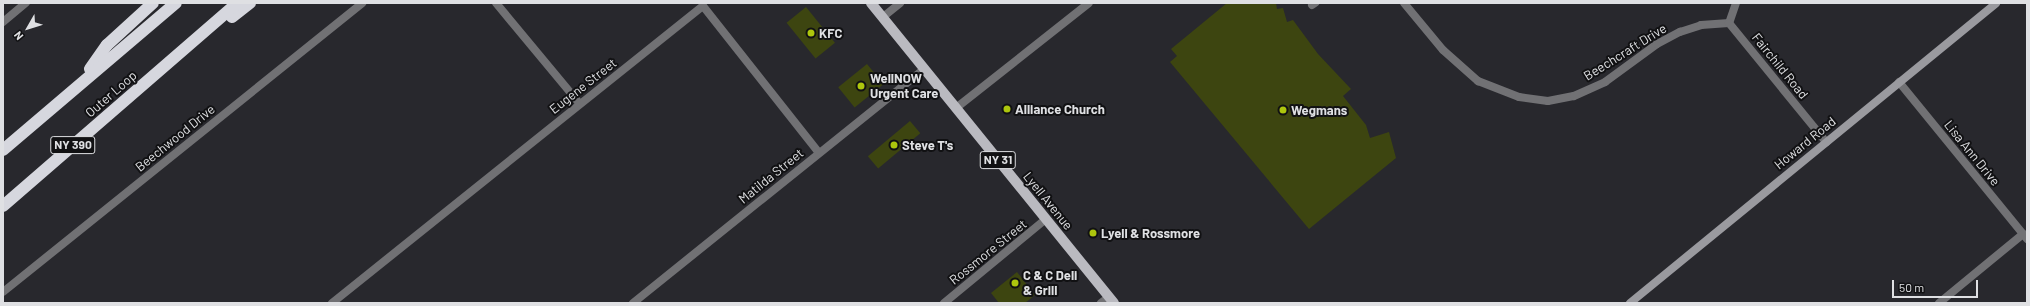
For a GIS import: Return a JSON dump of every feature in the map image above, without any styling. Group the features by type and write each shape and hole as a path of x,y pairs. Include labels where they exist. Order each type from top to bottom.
{"highway":[{"path":"78,84 107,45 152,3"},
{"name":"NY 390","path":"3,150 78,84 176,3"},
{"name":"Outer Loop","path":"3,206 237,3"},
{"path":"144,85 250,3"}],"main road":[{"name":"Lyell Avenue","path":"871,3 1046,220 1108,301"},
{"name":"Howard Road","path":"1630,303 1996,3"}],"street":[{"path":"3,22 26,3"},
{"name":"Beechwood Drive","path":"3,292 362,3"},
{"path":"496,3 580,104"},
{"path":"882,17 900,3"},
{"path":"956,108 1089,3"},
{"name":"Beechcraft Drive","path":"1404,3 1443,50 1478,81 1519,97 1548,100 1574,96 1605,82 1657,44 1680,32 1701,25 1729,23"},
{"path":"1729,23 1736,3"},
{"name":"Eugene Street","path":"332,303 703,6 819,153"},
{"name":"Fairchild Road","path":"1729,23 1826,142"},
{"name":"Matilda Street","path":"633,303 924,69"},
{"name":"Lisa Ann Drive","path":"1899,82 2025,236"},
{"name":"Rossmore Street","path":"944,303 1046,220"},
{"path":"1939,303 2025,236"}],"building":[{"name":"Wegmans","path":"1227,3 1276,3 1277,9 1283,8 1287,22 1293,20 1318,54 1351,89 1343,96 1366,125 1370,138 1389,132 1396,158 1309,229 1170,62 1177,56 1171,49"},
{"name":"KFC","path":"806,7 835,43 816,58 787,23"},
{"name":"WellNOW Urgent Care","path":"867,64 883,84 855,107 838,87"},
{"name":"Steve T's","path":"910,121 920,133 878,169 868,156"},
{"name":"C & C Deli & Grill","path":"1017,272 1035,295 1025,303 999,303 991,293"}],"place":[{"name":"KFC","path":"811,33"},
{"name":"WellNOW Urgent Care","path":"861,86"},
{"name":"Alliance Church","path":"1007,109"},
{"name":"Wegmans","path":"1283,110"},
{"name":"Steve T's","path":"894,145"},
{"name":"Lyell & Rossmore","path":"1093,233"},
{"name":"C & C Deli & Grill","path":"1015,283"}]}
